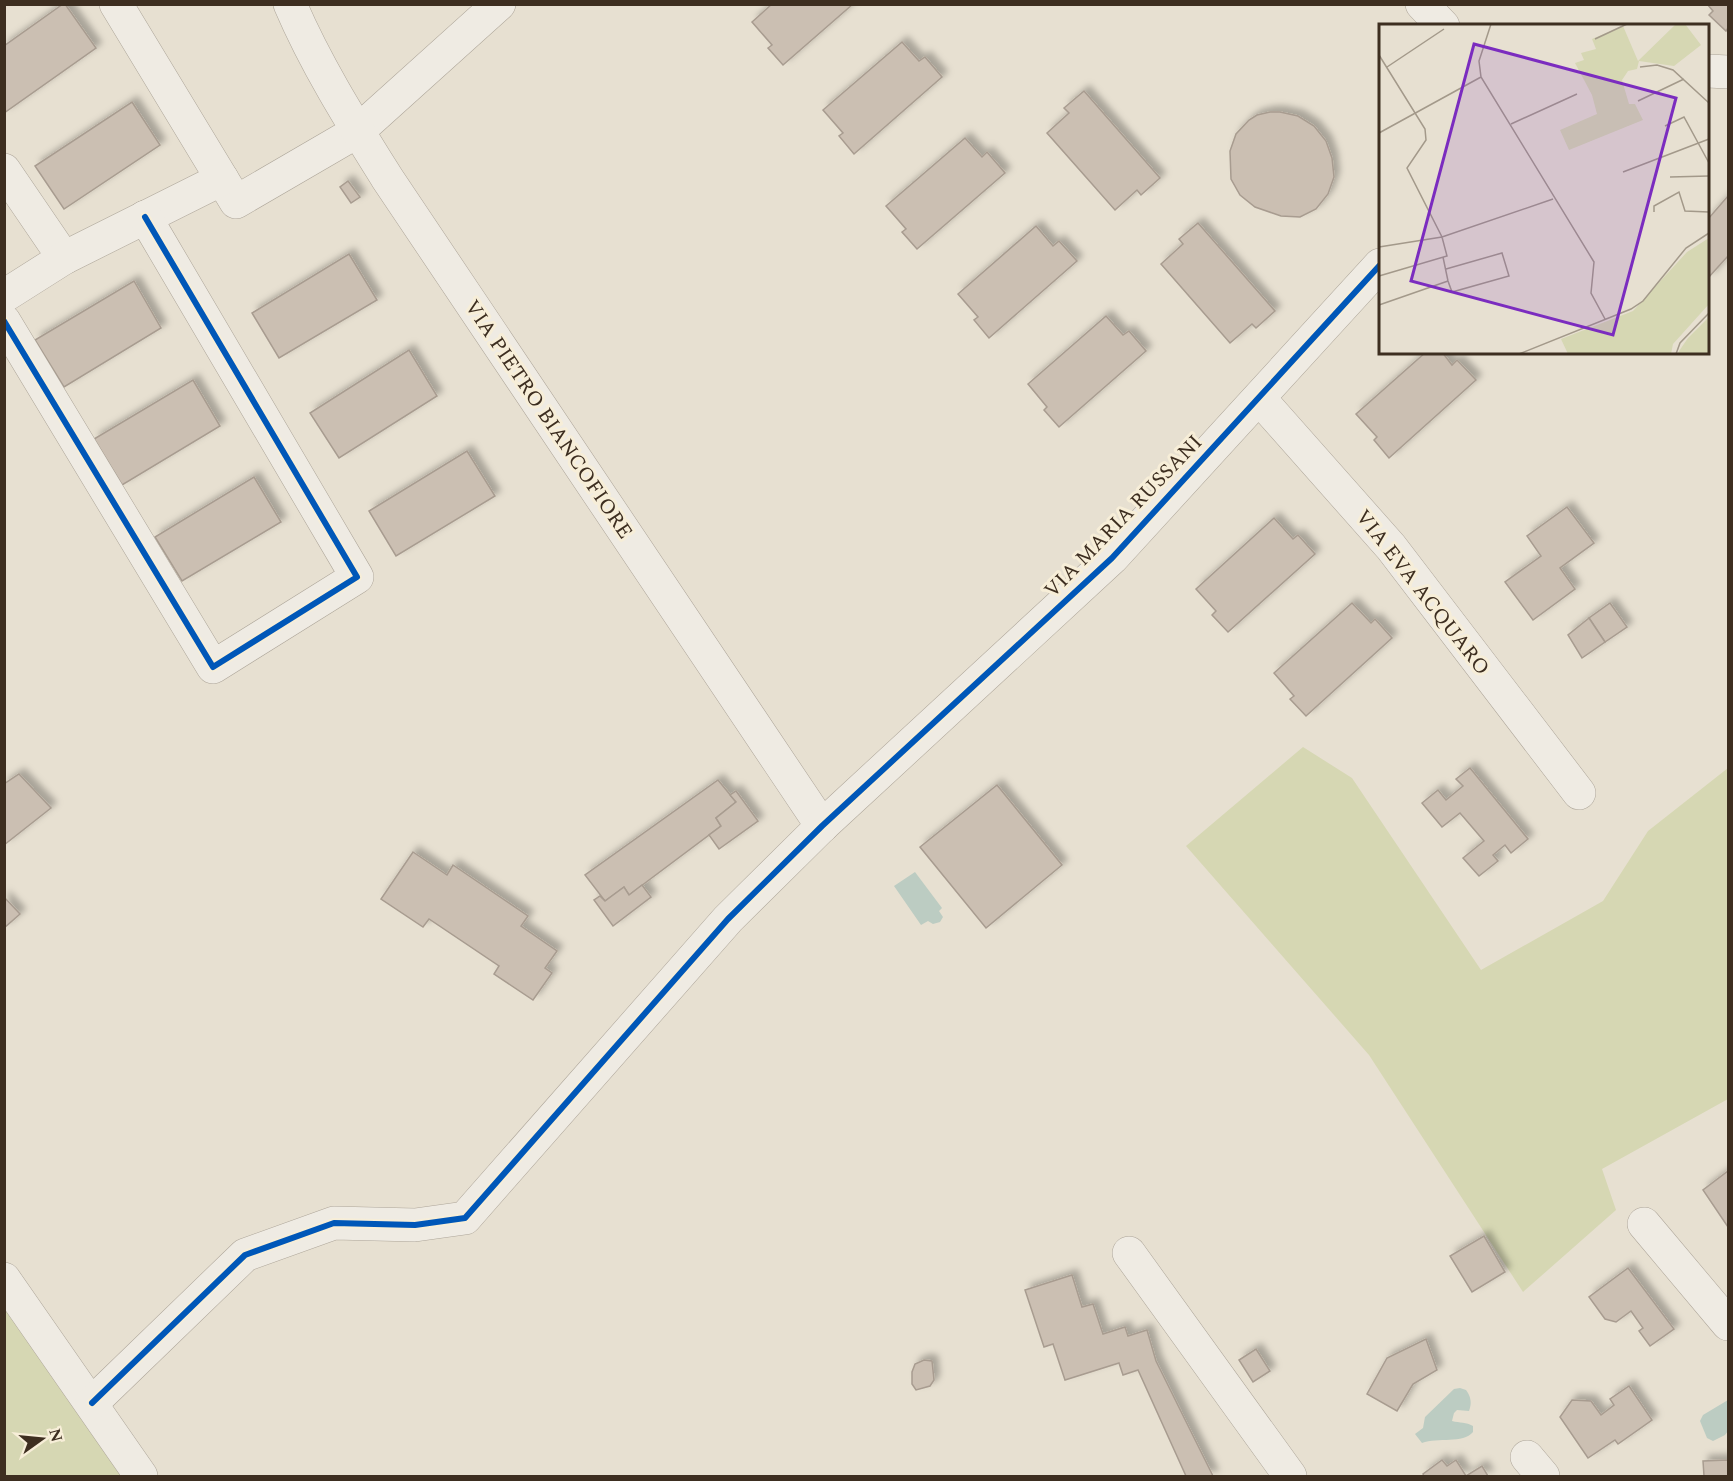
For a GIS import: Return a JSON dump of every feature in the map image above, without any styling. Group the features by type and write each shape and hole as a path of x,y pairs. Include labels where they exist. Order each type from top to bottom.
{"street":[{"path":"116,4 236,202 358,131 499,4"},
{"name":"VIA PIETRO BIANCOFIORE","path":"290,4 358,131 387,178 822,826"},
{"path":"1422,4 1441,24"},
{"path":"1709,71 1728,72"},
{"path":"4,170 64,258"},
{"path":"4,296 64,258 222,179"},
{"path":"4,321 213,667 357,577 145,217"},
{"name":"VIA MARIA RUSSANI","path":"92,1403 244,1255 334,1223 416,1225 465,1218 728,919 822,826 1112,558 1379,266"},
{"name":"VIA EVA ACQUARO","path":"1258,398 1391,547 1579,793"},
{"path":"1644,1224 1728,1324"},
{"path":"1130,1253 1290,1476"},
{"path":"4,1279 141,1476"}],"green space":[{"path":"1303,747 1352,778 1481,970 1603,901 1648,831 1728,768 1728,1099 1602,1169 1616,1210 1523,1292 1369,1055 1186,846"},
{"path":"5,1309 125,1476 5,1476"}],"shaded area":[{"path":"915,872 942,908 939,911 943,917 940,922 933,924 928,921 921,925 894,886"},
{"path":"1454,1389 1466,1390 1469,1395 1470,1408 1469,1411 1457,1410 1452,1421 1473,1426 1473,1432 1463,1438 1422,1443 1415,1434 1423,1428 1425,1417"},
{"path":"1728,1400 1728,1431 1713,1441 1707,1438 1700,1421 1703,1415"}],"building":[{"path":"63,4 96,48 4,113 4,46"},
{"path":"772,4 853,4 783,65 768,48 772,45 752,22"},
{"path":"1707,4 1728,4 1726,31 1709,15 1713,11"},
{"path":"902,42 919,61 925,57 942,77 854,154 839,136 843,133 823,110"},
{"path":"1084,91 1160,178 1141,195 1137,190 1115,210 1047,133 1069,113 1064,108"},
{"path":"132,102 160,145 64,209 35,166"},
{"path":"1280,112 1298,116 1314,126 1326,141 1332,158 1334,177 1328,194 1316,209 1300,217 1281,216 1255,207 1240,195 1231,179 1230,151 1236,134 1257,115"},
{"path":"965,138 982,157 987,152 1005,173 917,249 902,232 906,229 886,206"},
{"path":"348,181 360,197 351,203 340,187"},
{"path":"1728,196 1728,256 1709,277 1709,218"},
{"path":"1198,223 1275,311 1256,328 1252,324 1230,343 1161,264 1183,244 1179,239"},
{"path":"1036,226 1053,246 1059,241 1077,261 989,338 974,320 978,317 958,294"},
{"path":"349,254 377,300 279,358 252,313"},
{"path":"134,281 161,328 64,387 35,340"},
{"path":"1106,316 1123,335 1129,331 1146,351 1059,427 1044,410 1047,407 1028,384"},
{"path":"409,350 437,396 339,458 310,413"},
{"path":"1424,354 1444,354 1452,365 1457,360 1476,380 1389,458 1374,440 1377,437 1356,414"},
{"path":"193,380 220,426 122,485 94,439"},
{"path":"467,451 495,496 396,556 369,511"},
{"path":"254,477 281,522 182,581 155,537"},
{"path":"1567,507 1594,543 1560,568 1575,589 1533,620 1505,582 1541,556 1527,536"},
{"path":"1274,518 1293,539 1298,535 1315,554 1228,632 1212,615 1216,611 1196,589"},
{"path":"1352,603 1371,623 1375,619 1392,638 1306,716 1290,699 1294,696 1274,673"},
{"path":"1610,603 1627,627 1605,642 1589,618"},
{"path":"1589,618 1605,642 1582,658 1568,635"},
{"path":"1470,768 1528,839 1511,853 1505,845 1493,855 1498,861 1479,876 1463,858 1484,841 1460,813 1442,827 1422,803 1438,790 1446,800 1463,786 1456,779"},
{"path":"19,774 51,808 4,845 4,784"},
{"path":"718,780 736,802 716,818 721,826 629,895 624,887 605,901 585,875"},
{"path":"997,785 1062,865 986,928 920,847"},
{"path":"736,791 758,821 719,849 709,835 721,826 716,818 736,802 730,795"},
{"path":"413,852 447,875 453,865 528,916 521,926 557,951 545,968 552,973 533,1000 494,974 499,966 429,919 423,927 381,899"},
{"path":"642,885 651,897 613,926 594,900 600,896 605,901 624,887 629,895"},
{"path":"4,897 20,914 4,928"},
{"path":"1728,1171 1728,1227 1703,1190"},
{"path":"1484,1236 1505,1272 1472,1292 1450,1256"},
{"path":"1628,1268 1674,1329 1650,1346 1639,1331 1643,1328 1631,1311 1616,1322 1605,1319 1589,1297"},
{"path":"1072,1275 1082,1307 1093,1304 1103,1334 1125,1327 1128,1336 1147,1330 1156,1361 1213,1476 1186,1476 1138,1370 1123,1375 1119,1363 1065,1380 1053,1344 1044,1347 1025,1290"},
{"path":"1426,1339 1437,1370 1413,1384 1397,1411 1367,1394 1387,1358"},
{"path":"1256,1349 1270,1371 1253,1382 1239,1360"},
{"path":"924,1360 932,1361 934,1380 930,1386 916,1390 912,1384 912,1372 915,1364"},
{"path":"1629,1386 1652,1420 1618,1444 1615,1440 1588,1458 1560,1417 1572,1400 1591,1401 1601,1415 1614,1405 1610,1399"},
{"path":"1442,1460 1447,1466 1456,1460 1466,1476 1424,1476 1423,1474"},
{"path":"1728,1460 1728,1476 1704,1476 1703,1461"},
{"path":"1482,1466 1488,1476 1466,1476"}],"cycle path":[{"path":"4,321 213,667 357,577 145,217"},
{"path":"92,1403 245,1255 334,1223 415,1225 465,1218 728,919 822,826 1112,558 1379,266"}]}
